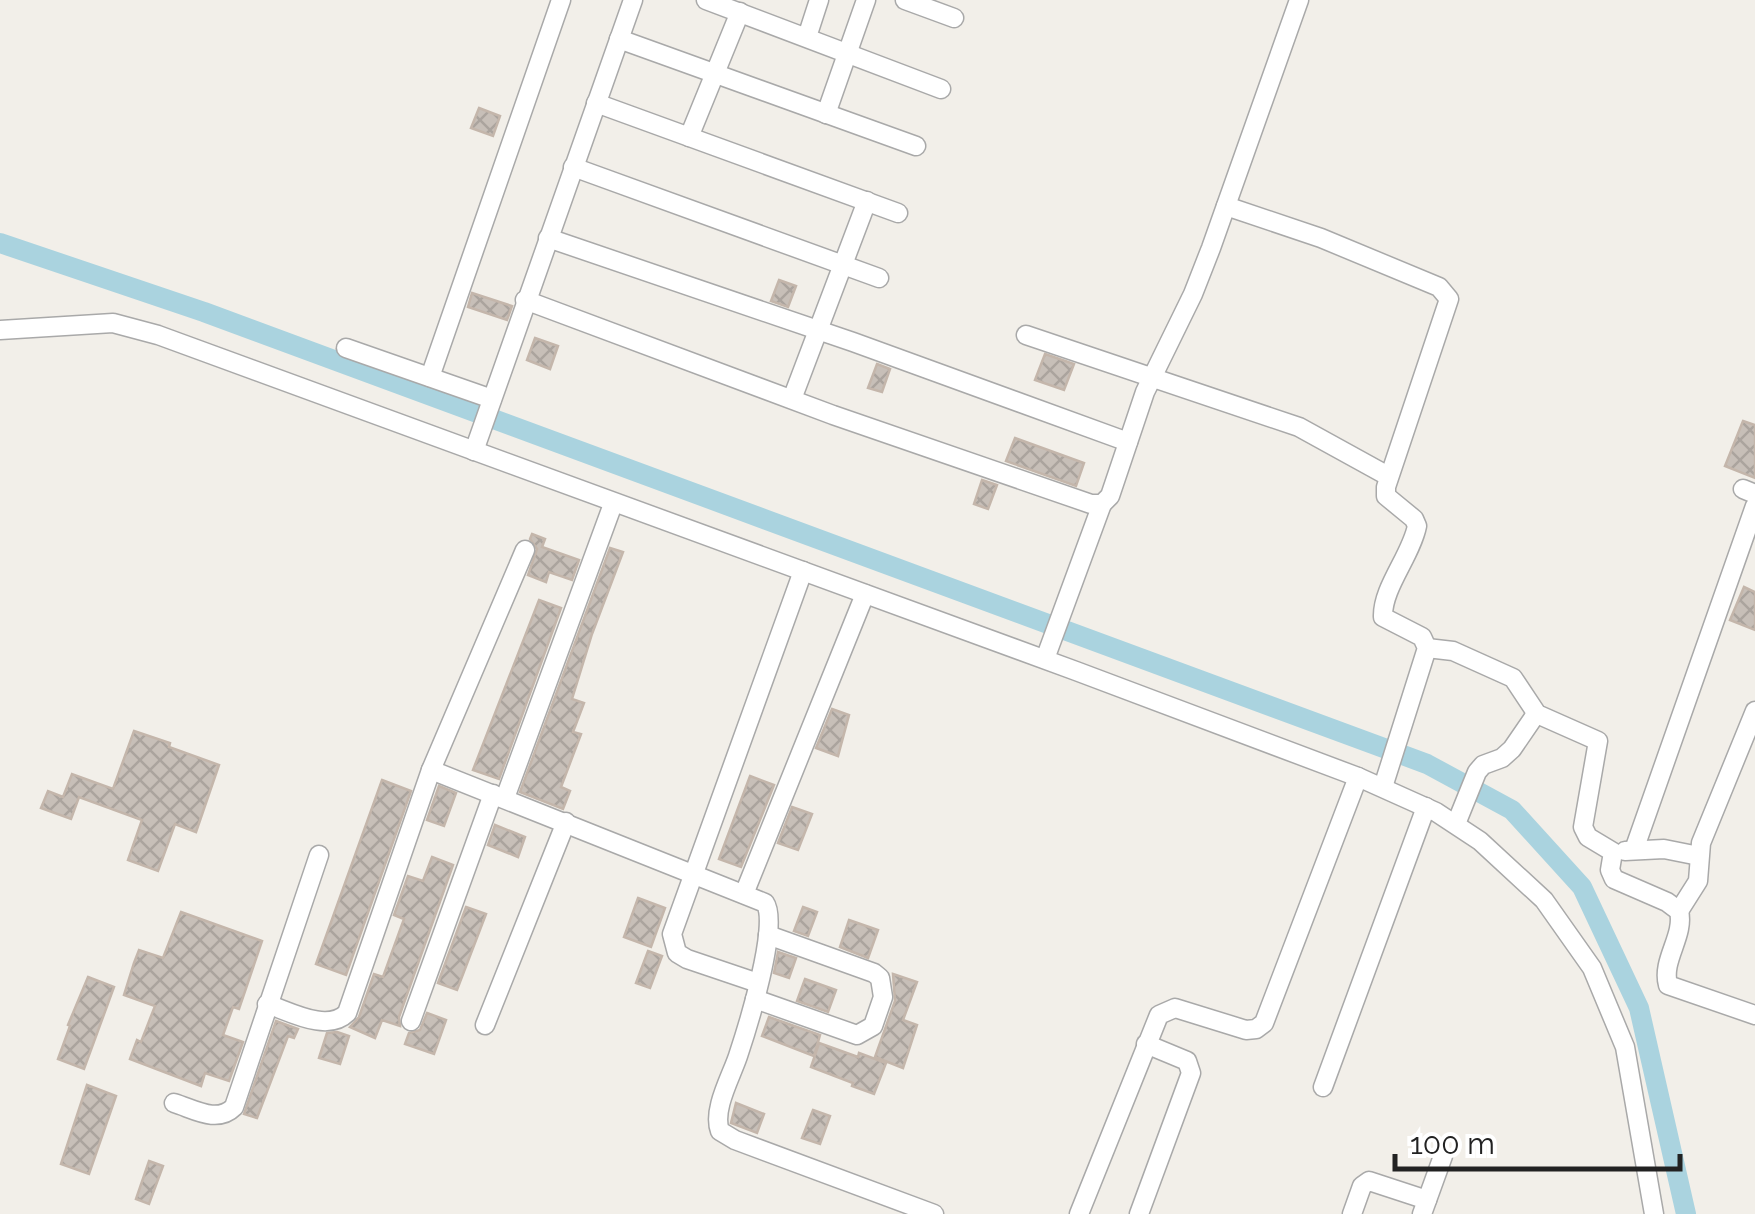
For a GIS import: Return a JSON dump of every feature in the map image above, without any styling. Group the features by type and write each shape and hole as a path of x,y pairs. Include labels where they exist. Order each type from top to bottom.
{"street":[{"path":"430,376 561,0"},
{"path":"474,451 633,0"},
{"path":"706,0 941,89"},
{"path":"806,36 819,0"},
{"path":"826,114 866,0"},
{"path":"905,0 945,10"},
{"path":"1045,659 1102,504 1110,496 1151,378 1192,294 1226,206 1299,0"},
{"path":"688,137 740,12"},
{"path":"619,39 916,146"},
{"path":"596,103 898,213"},
{"path":"574,167 879,278"},
{"path":"792,399 866,201"},
{"path":"1226,206 1331,242 1446,292 1449,307 1388,476 1386,496 1417,526 1405,562 1383,603 1383,616 1422,637 1426,648 1383,787"},
{"path":"548,238 1128,442"},
{"path":"525,300 792,399 1090,504 1102,504"},
{"path":"0,330 76,323 130,326 357,405 613,504 1045,659 1358,777 1426,807 1456,824 1509,865 1544,900 1592,968 1625,1047 1654,1214"},
{"path":"1026,335 1299,428 1388,476"},
{"path":"346,348 430,376 487,412"},
{"path":"411,1021 613,504"},
{"path":"1634,850 1755,506"},
{"path":"267,1004 324,1022 334,1022 346,1014 431,770 525,550"},
{"path":"768,936 874,973 884,987 873,1026 857,1035 756,991 677,953 672,934 803,571"},
{"path":"744,894 865,594"},
{"path":"1426,648 1453,651 1513,678 1536,714 1598,741 1583,827 1588,837 1613,852 1664,849 1698,856"},
{"path":"1755,711 1698,856 1698,882 1679,910 1680,926 1666,973 1668,984 1755,1015"},
{"path":"1456,824 1472,782 1484,765 1512,749 1536,714"},
{"path":"431,770 694,873 769,908 768,936 756,991 718,1114 720,1131 934,1214"},
{"path":"1079,1214 1158,1015 1167,1008 1246,1030 1256,1030 1264,1024 1358,777"},
{"path":"1323,1087 1426,807"},
{"path":"485,1025 566,822"},
{"path":"1613,852 1610,870 1614,880 1679,910"},
{"path":"174,1103 216,1117 230,1112 319,855"},
{"path":"1139,1214 1191,1073 1187,1061 1146,1044"},
{"path":"1352,1214 1362,1186 1369,1181 1424,1207 1443,1156"}],"building":[{"path":"479,108 500,116 493,136 471,128"},
{"path":"779,280 796,286 788,307 771,301"},
{"path":"472,293 512,306 507,320 468,307"},
{"path":"535,338 558,346 550,369 527,360"},
{"path":"1045,354 1074,364 1064,390 1035,380"},
{"path":"877,364 890,369 882,392 868,388"},
{"path":"1743,421 1755,425 1755,478 1725,466"},
{"path":"1015,438 1084,463 1076,486 1006,461"},
{"path":"982,480 997,485 988,509 974,504"},
{"path":"532,534 545,539 542,547 579,560 572,580 549,572 546,582 528,575 537,549 530,539"},
{"path":"610,548 623,552 572,699 584,703 573,732 581,734 561,787 570,791 563,809 520,792"},
{"path":"1744,587 1755,592 1755,630 1730,620"},
{"path":"539,600 561,608 499,779 473,770"},
{"path":"832,709 849,715 838,756 816,748"},
{"path":"134,731 219,765 196,832 175,824 158,871 128,860 142,820 79,797 71,819 41,808 48,791 63,797 72,774 113,789"},
{"path":"750,776 774,785 741,867 719,859"},
{"path":"382,780 411,791 346,975 316,964"},
{"path":"439,786 456,793 444,826 427,820"},
{"path":"792,807 812,814 798,850 778,843"},
{"path":"495,825 525,837 518,857 488,845"},
{"path":"432,857 453,865 399,1017 400,1026 382,1020 375,1038 350,1027 359,1017 374,974 383,977 404,919 394,915 408,876 423,881"},
{"path":"638,898 665,908 651,947 624,937"},
{"path":"466,907 486,914 457,990 438,983"},
{"path":"803,907 817,912 808,936 794,931"},
{"path":"181,912 262,941 239,1009 233,1007 223,1035 243,1042 229,1081 205,1073 201,1086 130,1059 155,1006 124,995 134,963 139,950 163,958"},
{"path":"849,920 878,930 868,958 840,947"},
{"path":"648,951 662,956 650,988 636,983"},
{"path":"778,952 796,958 789,978 774,973"},
{"path":"893,974 917,982 903,1020 917,1025 903,1068 875,1057 895,1001"},
{"path":"88,977 114,987 84,1069 58,1059"},
{"path":"805,979 836,990 828,1012 797,1001"},
{"path":"427,1013 446,1020 434,1054 405,1044 409,1033 420,1030"},
{"path":"769,1017 820,1035 814,1056 762,1036"},
{"path":"276,1021 298,1029 294,1038 288,1036 257,1118 244,1114"},
{"path":"327,1033 349,1036 340,1064 319,1058"},
{"path":"819,1043 886,1063 874,1094 811,1067"},
{"path":"87,1085 116,1096 89,1174 61,1164"},
{"path":"736,1103 764,1114 757,1133 731,1123"},
{"path":"813,1110 830,1116 820,1144 802,1138"},
{"path":"149,1161 163,1166 149,1204 136,1199"}],"waterway":[{"path":"0,243 204,312 1427,764 1512,810 1582,887 1639,1008 1686,1214"}]}
